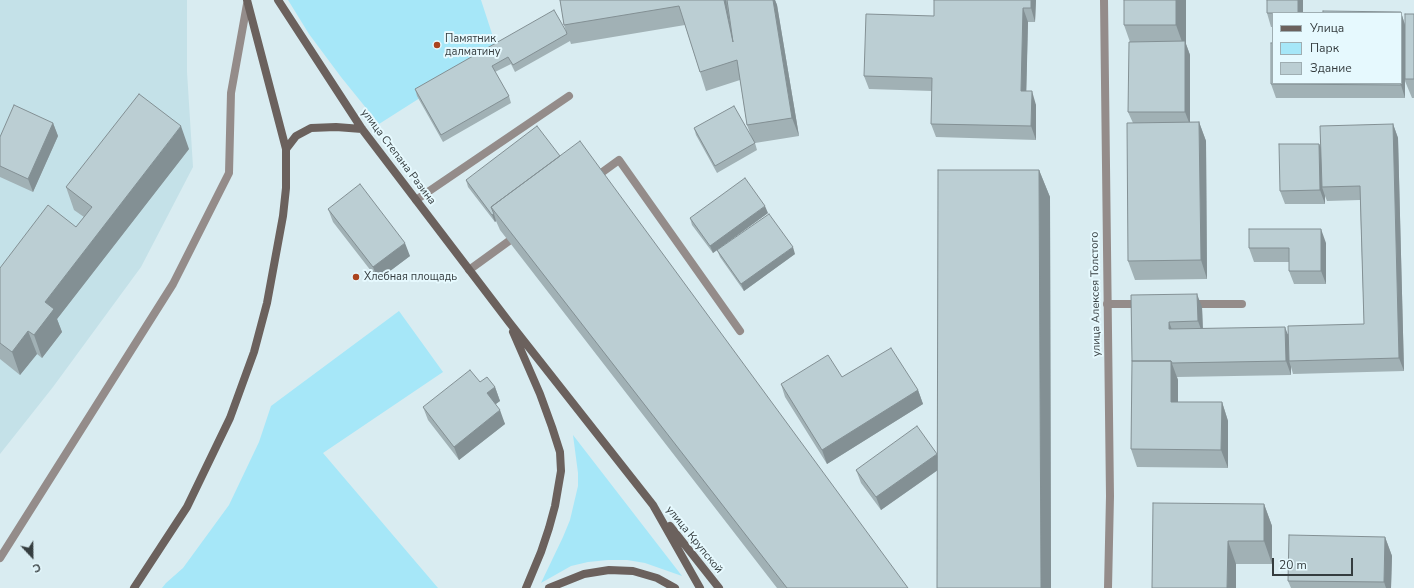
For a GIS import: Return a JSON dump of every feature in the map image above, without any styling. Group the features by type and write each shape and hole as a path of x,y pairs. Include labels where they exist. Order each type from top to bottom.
{"main road":[{"name":"улица Степана Разина","path":"278,0 362,130 509,322"},
{"path":"134,588 187,507 230,418 254,352 267,303 283,216 286,188 286,149 247,2"},
{"path":"286,149 296,136 311,128 336,127 362,130"},
{"path":"509,322 653,505 700,588"},
{"path":"509,322 540,394 560,452 560,471 555,506 541,552 526,588"},
{"name":"улица Крупской","path":"653,505 719,588"},
{"path":"549,588 584,574 609,570 633,571 657,578 676,588"}],"street":[{"name":"улица Алексея Толстого","path":"1104,0 1110,496 1108,588"},
{"path":"0,558 173,284 229,173 231,93 247,2"},
{"path":"416,200 569,96"},
{"path":"597,176 619,160 740,331"},
{"path":"469,270 509,241"},
{"path":"1107,304 1146,304"},
{"path":"1186,304 1242,304"}],"shaded area":[{"path":"0,0 187,0 187,72 193,167 141,267 53,387 0,454"}],"green space":[{"path":"288,0 481,0 497,49 379,124 309,34"},
{"name":"Хлебная площадь","path":"399,311 443,372 323,453 438,588 162,588 183,568 229,505 259,442 271,406"},
{"path":"573,435 682,576 645,563 627,560 608,560 588,562 571,566 541,583 570,520 578,486 578,473"}],"building":[{"path":"560,0 724,0 733,42 727,0 773,0 792,118 747,125 737,60 700,72 679,6 564,25"},
{"path":"934,0 1031,0 1031,8 1023,8 1021,91 1032,91 1031,126 931,124 932,78 864,76 866,14 934,16"},
{"path":"1124,0 1176,0 1176,25 1124,25"},
{"path":"1267,0 1298,0 1298,12 1267,13"},
{"path":"554,10 567,34 513,65 508,57 492,66 509,96 441,135 415,89"},
{"path":"1323,11 1401,12 1323,12"},
{"path":"1405,14 1414,14 1414,79 1405,79"},
{"path":"1185,41 1185,112 1128,112 1129,42"},
{"path":"1272,43 1272,84 1401,85 1271,84"},
{"path":"139,94 181,126 45,302 54,309 34,335 28,331 12,352 0,343 0,268 48,205 76,227 92,207 66,187"},
{"path":"14,105 53,123 28,179 0,166 0,137"},
{"path":"734,106 755,143 715,166 694,128"},
{"path":"1199,122 1201,260 1128,261 1127,123"},
{"path":"1393,124 1399,358 1289,361 1288,326 1364,324 1360,186 1322,187 1320,126"},
{"path":"537,126 560,156 491,207 494,214 492,215 466,180"},
{"path":"580,141 908,588 787,588 491,207"},
{"path":"1279,144 1319,144 1320,190 1280,191"},
{"path":"938,170 1039,170 1041,588 937,588"},
{"path":"745,178 765,206 710,246 690,218"},
{"path":"360,184 405,243 373,267 328,209"},
{"path":"769,214 793,247 741,284 717,250"},
{"path":"1249,229 1321,229 1321,271 1289,271 1289,248 1249,248"},
{"path":"1197,294 1198,321 1169,322 1169,329 1285,327 1286,361 1172,363 1171,361 1132,361 1131,295"},
{"path":"891,348 918,390 822,450 781,384 828,355 842,377"},
{"path":"1132,361 1171,361 1171,402 1222,402 1221,450 1131,449"},
{"path":"470,370 480,382 487,377 495,387 487,393 500,410 454,447 423,407"},
{"path":"917,426 937,454 876,497 856,470"},
{"path":"1153,503 1264,504 1264,541 1228,541 1227,588 1152,588"},
{"path":"1289,535 1385,537 1384,582 1288,581"}],"place":[{"name":"Памятник далматину","path":"437,45"},
{"name":"Хлебная площадь","path":"356,277"}]}
